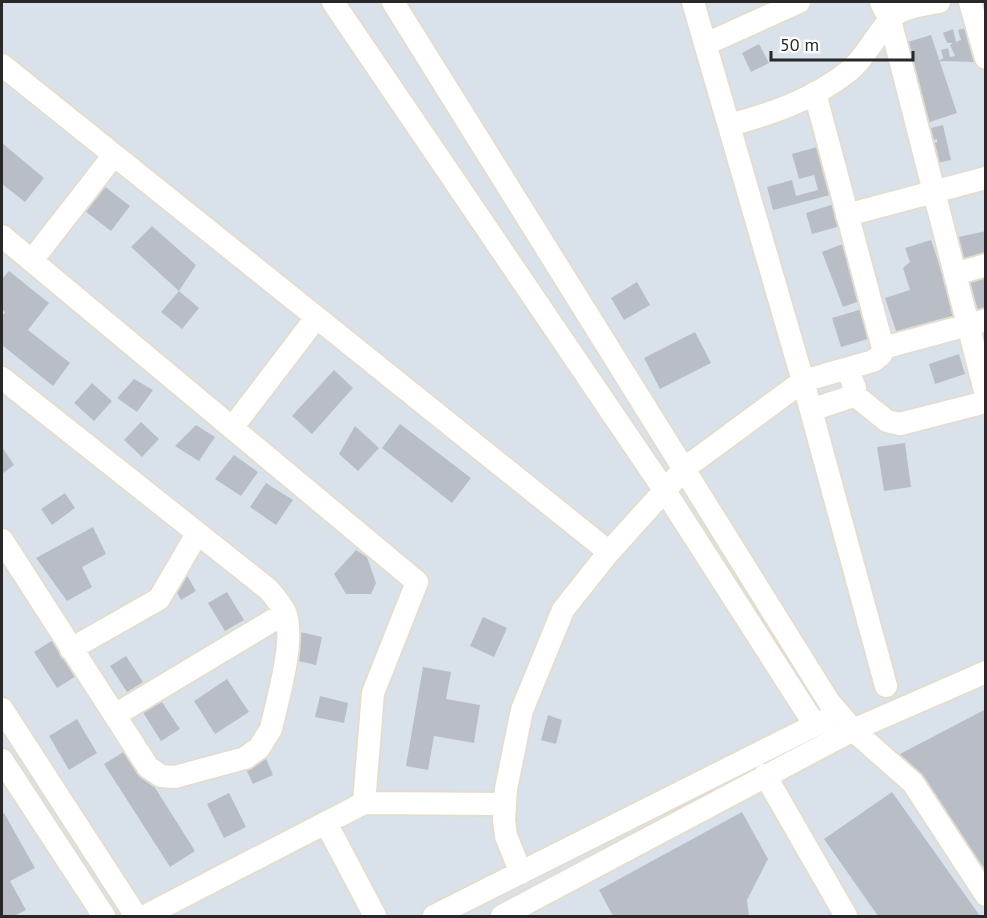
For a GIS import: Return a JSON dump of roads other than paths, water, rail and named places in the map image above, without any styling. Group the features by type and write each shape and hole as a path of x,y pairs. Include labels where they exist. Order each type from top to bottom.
{"street":[{"path":"333,2 664,490 815,725"},
{"path":"393,2 829,702 846,722 913,783 986,895"},
{"path":"693,2 803,381 886,686"},
{"path":"706,44 799,2"},
{"path":"886,11 939,2"},
{"path":"970,2 986,58"},
{"path":"729,124 774,112 814,93 849,71 863,58 886,11"},
{"path":"886,11 955,274 977,322 986,395"},
{"path":"2,65 609,552"},
{"path":"521,873 506,836 504,804 522,710 563,610 609,552 685,468 803,381 878,359 883,348 814,93"},
{"path":"33,259 114,155"},
{"path":"847,215 986,178"},
{"path":"2,236 33,259 417,582 374,693 364,803"},
{"path":"955,274 986,265"},
{"path":"232,428 316,318"},
{"path":"883,348 977,322"},
{"path":"811,410 847,399 855,388 848,368"},
{"path":"2,378 268,589 285,613 289,638 271,729 266,739 252,754 175,777 161,776 148,767 2,540"},
{"path":"852,393 887,421 900,424 986,402"},
{"path":"71,649 159,599 197,534"},
{"path":"115,715 285,613"},
{"path":"486,891 500,916 564,885 765,775 846,722 986,672"},
{"path":"2,709 136,916"},
{"path":"434,916 815,725 846,722"},
{"path":"2,760 104,916"},
{"path":"765,775 846,916"},
{"path":"145,916 364,803 504,804"},
{"path":"326,823 375,916"},
{"path":"549,859 564,885"}]}
